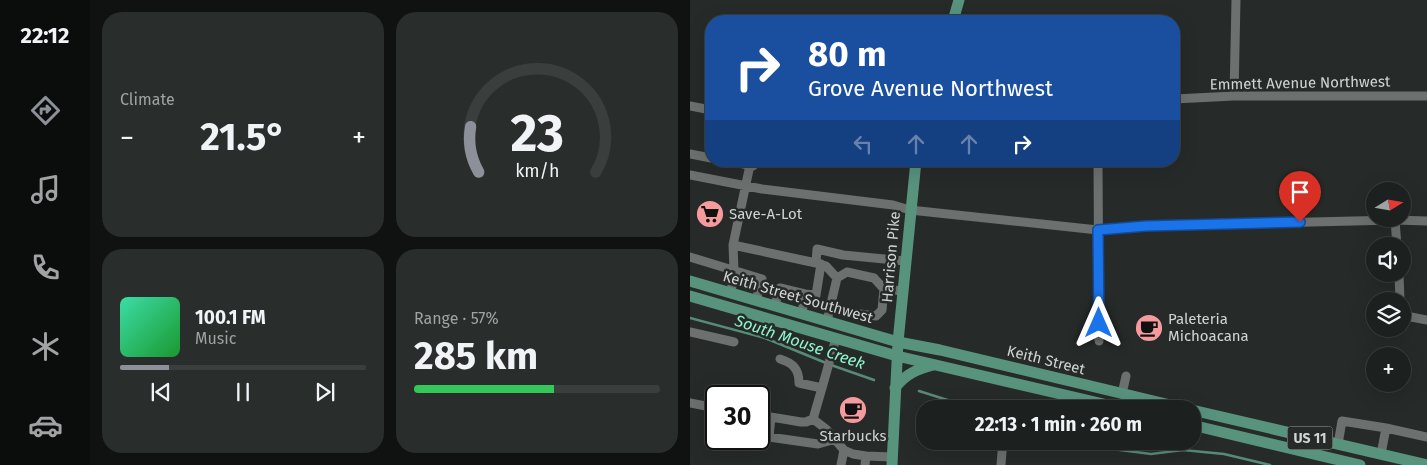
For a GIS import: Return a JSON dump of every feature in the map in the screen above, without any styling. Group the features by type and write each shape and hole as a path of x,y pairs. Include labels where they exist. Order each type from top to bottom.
{"main road":[{"path":"955,15 959,0"},
{"name":"Harrison Pike","path":"892,461 898,342 915,167"},
{"name":"Keith Street Southwest","path":"690,280 898,342"},
{"path":"726,306 731,292"},
{"name":"Keith Street Southwest","path":"690,296 897,356"},
{"name":"Keith Street","path":"898,342 940,350 1148,400"},
{"name":"Keith Street","path":"897,356 1088,400"},
{"path":"895,388 902,379 911,373 935,364"},
{"path":"1122,394 1122,400"},
{"name":"US 11","path":"1201,412 1338,444 1379,460 1427,465"},
{"name":"US 11","path":"1201,427 1360,465"}],"street":[{"path":"1234,96 1236,0"},
{"name":"Emmett Avenue Northwest","path":"1180,99 1234,96 1427,96"},
{"path":"690,106 705,109"},
{"path":"690,154 705,157"},
{"path":"731,292 734,270 732,245 751,167"},
{"path":"1098,167 1099,341"},
{"path":"690,174 746,186 893,205 910,210 1098,230 1146,226 1366,221"},
{"path":"1411,220 1427,221"},
{"path":"732,245 826,266 837,278"},
{"path":"775,305 780,288 816,295 819,264 817,249 842,255 906,262"},
{"path":"690,257 762,279 756,300"},
{"path":"827,321 837,278 847,272 874,278 884,289 903,291"},
{"path":"831,306 852,313 876,316 882,310 884,289"},
{"path":"802,313 805,294"},
{"path":"1411,317 1427,320"},
{"path":"690,332 734,342"},
{"path":"813,419 836,338"},
{"path":"780,359 796,368 799,382 822,388"},
{"path":"1122,394 1126,376"},
{"path":"690,404 705,406"},
{"path":"813,419 806,422 771,417 769,437 818,444 836,439"},
{"path":"813,419 836,439 844,450 865,460 892,461"},
{"path":"1338,444 1342,422 1386,428 1427,437"},
{"path":"1379,460 1386,428"},
{"path":"842,465 844,450"},
{"path":"1001,465 1002,452"}],"waterway":[{"name":"South Mouse Creek","path":"690,318 765,338 826,363"},
{"name":"South Mouse Creek","path":"831,365 874,380"},
{"name":"South Mouse Creek","path":"919,391 948,400"},
{"name":"South Mouse Creek","path":"1120,450 1151,454 1183,450"},
{"name":"South Mouse Creek","path":"1183,450 1224,454 1270,465"}],"place":[{"name":"Save-A-Lot","path":"710,214"},
{"name":"Paleteria Michoacana","path":"1149,328"},
{"name":"Starbucks","path":"853,410"}],"route":[{"path":"1099,323 1098,230 1146,226 1300,222"}]}
